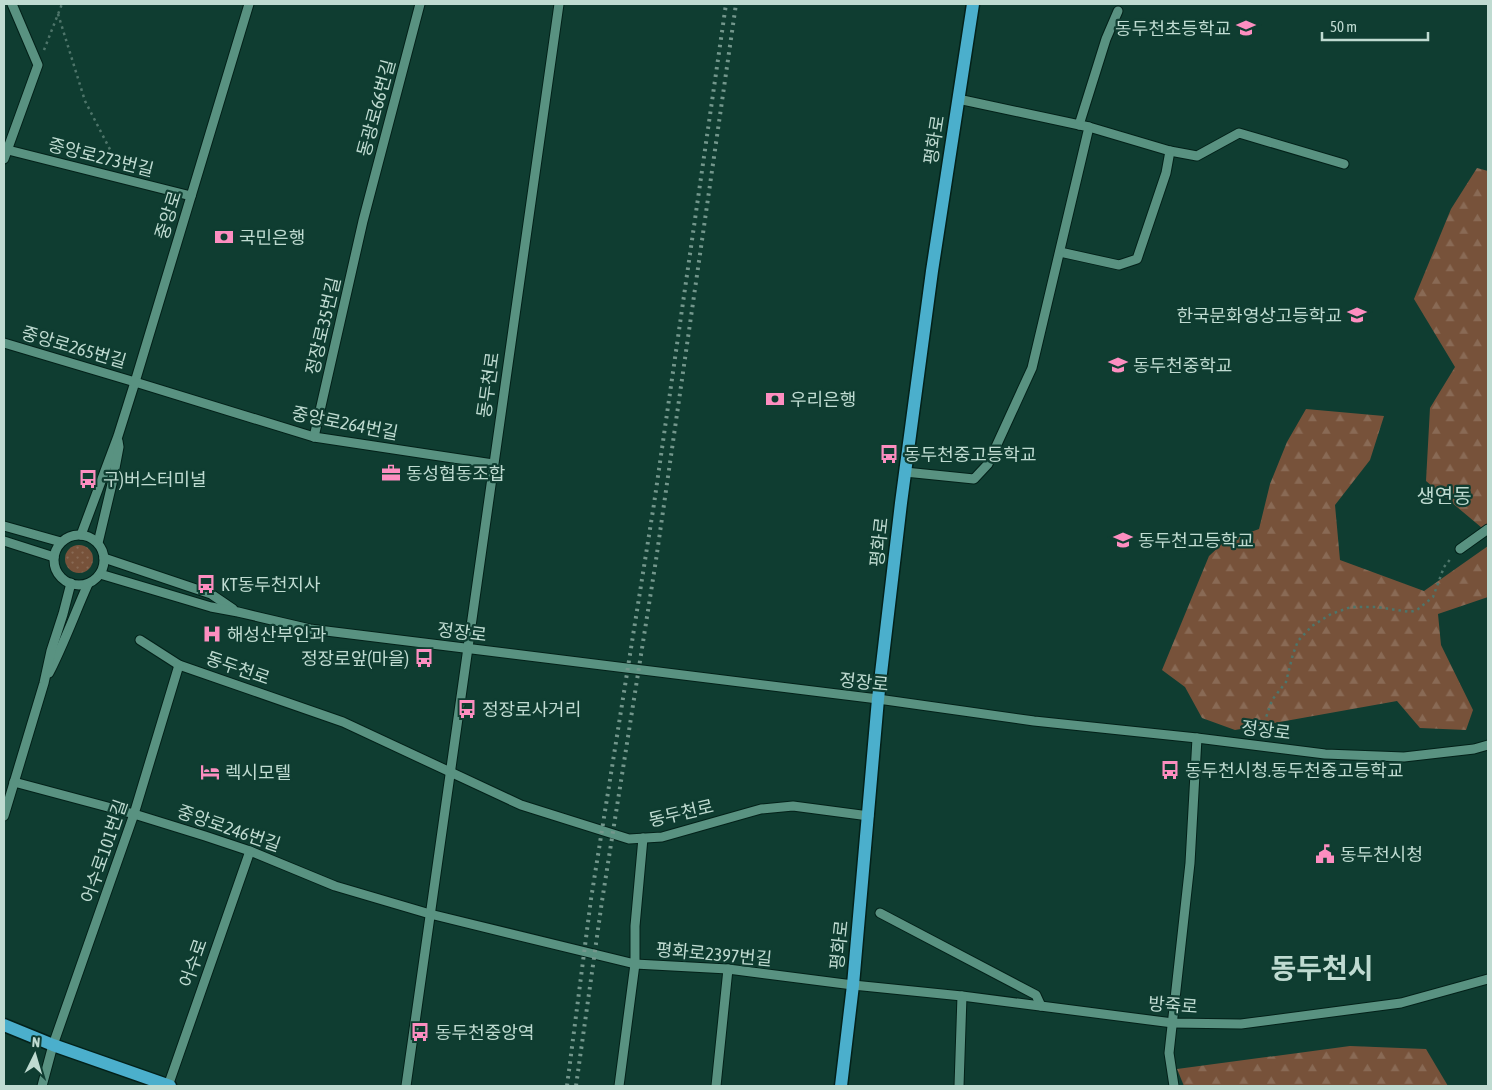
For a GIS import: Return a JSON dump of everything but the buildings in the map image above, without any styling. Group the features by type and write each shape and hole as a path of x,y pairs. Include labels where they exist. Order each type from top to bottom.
{"main road":[{"name":"평화로","path":"841,1086 853,985 878,699 905,472 931,280 973,4"},
{"name":"어수로","path":"4,1025 53,1045 169,1086"}],"street":[{"path":"5,153 38,65 12,4"},
{"name":"중앙로","path":"118,436 249,4"},
{"name":"동광로66번길","path":"363,221 420,4"},
{"name":"동두천로","path":"406,1086 559,4"},
{"path":"1079,125 1106,39 1118,11"},
{"path":"958,99 1089,127 1170,151 1197,156 1239,133 1344,164"},
{"path":"905,472 974,479 988,464 1032,368 1089,127"},
{"path":"1060,252 1119,265 1137,259 1166,173 1170,151"},
{"name":"중앙로273번길","path":"5,153 191,196"},
{"name":"정장로35번길","path":"314,437 363,221"},
{"name":"중앙로265번길","path":"4,343 135,382"},
{"name":"중앙로264번길","path":"135,382 314,437 494,464"},
{"path":"81,535 118,436"},
{"path":"98,543 119,447 118,436"},
{"path":"4,526 62,542"},
{"path":"1460,549 1488,529"},
{"path":"81,535 92,538 98,543 104,558 104,566 95,579 88,584 79,585 63,580 54,565 54,557 57,549 68,537 81,535"},
{"path":"4,541 54,557"},
{"path":"104,558 211,594 238,612"},
{"name":"정장로","path":"100,574 211,607 310,629 878,699 1034,721 1326,754 1404,757 1474,749 1488,745"},
{"path":"4,816 44,683 51,651 71,584"},
{"path":"44,683 61,650 72,619 88,584"},
{"name":"동두천로","path":"140,640 179,665 343,722 521,805 629,839 662,837 761,810 794,806 869,816"},
{"name":"어수로101번길","path":"42,1086 53,1045 134,814 179,665"},
{"path":"1174,1086 1169,1053 1190,863 1197,738"},
{"name":"중앙로246번길","path":"14,782 134,814 250,851 335,886 430,914"},
{"path":"430,914 636,964 635,926 643,838"},
{"name":"어수로","path":"169,1086 250,851"},
{"path":"880,913 1036,995 1040,1006"},
{"name":"평화로2397번길","path":"618,1086 636,964 728,969 853,985"},
{"path":"716,1086 728,969"},
{"name":"방죽로","path":"853,985 962,996 1173,1024 1241,1024 1392,1004 1488,979"},
{"path":"959,1086 962,996"}],"path":[{"path":"38,65 62,4"},
{"path":"58,14 85,101 125,180"},
{"path":"1255,745 1262,732 1272,700 1286,682 1298,641 1312,626 1331,614 1351,607 1377,606 1410,612 1417,610 1433,598 1444,566 1460,549"}],"green space":[{"path":"1477,168 1488,171 1488,533 1426,481 1430,408 1455,367 1414,299 1451,209"},
{"path":"1306,409 1384,416 1370,460 1335,505 1340,560 1424,591 1488,546 1488,597 1438,614 1441,645 1473,710 1466,730 1420,728 1397,701 1235,730 1202,718 1185,687 1162,670 1209,556 1224,542 1259,529 1270,484 1287,442"},
{"path":"79,545 89,549 93,559 89,569 79,573 69,569 65,559 69,549"},
{"path":"1350,1046 1426,1049 1448,1086 1184,1086 1177,1069"}],"railway":[{"path":"567,1086 591,899 654,504 726,4"},
{"path":"576,1086 602,901 656,560 736,4"}],"place":[{"name":"동두천초등학교","path":"1246,28"},
{"name":"국민은행","path":"224,237"},
{"name":"한국문화영상고등학교","path":"1357,315"},
{"name":"동두천중학교","path":"1118,365"},
{"name":"우리은행","path":"775,399"},
{"name":"동두천중고등학교","path":"889,454"},
{"name":"동성협동조합","path":"391,473"},
{"name":"구)버스터미널","path":"88,479"},
{"name":"동두천고등학교","path":"1123,540"},
{"name":"KT동두천지사","path":"206,584"},
{"name":"해성산부인과","path":"212,634"},
{"name":"정장로앞(마을)","path":"424,658"},
{"name":"정장로사거리","path":"467,709"},
{"name":"동두천시청.동두천중고등학교","path":"1170,770"},
{"name":"렉시모텔","path":"210,772"},
{"name":"동두천시청","path":"1325,854"},
{"name":"동두천중앙역","path":"420,1032"}],"district":[{"name":"생연동","path":"1444,495"},
{"name":"동두천시","path":"1322,968"}]}
